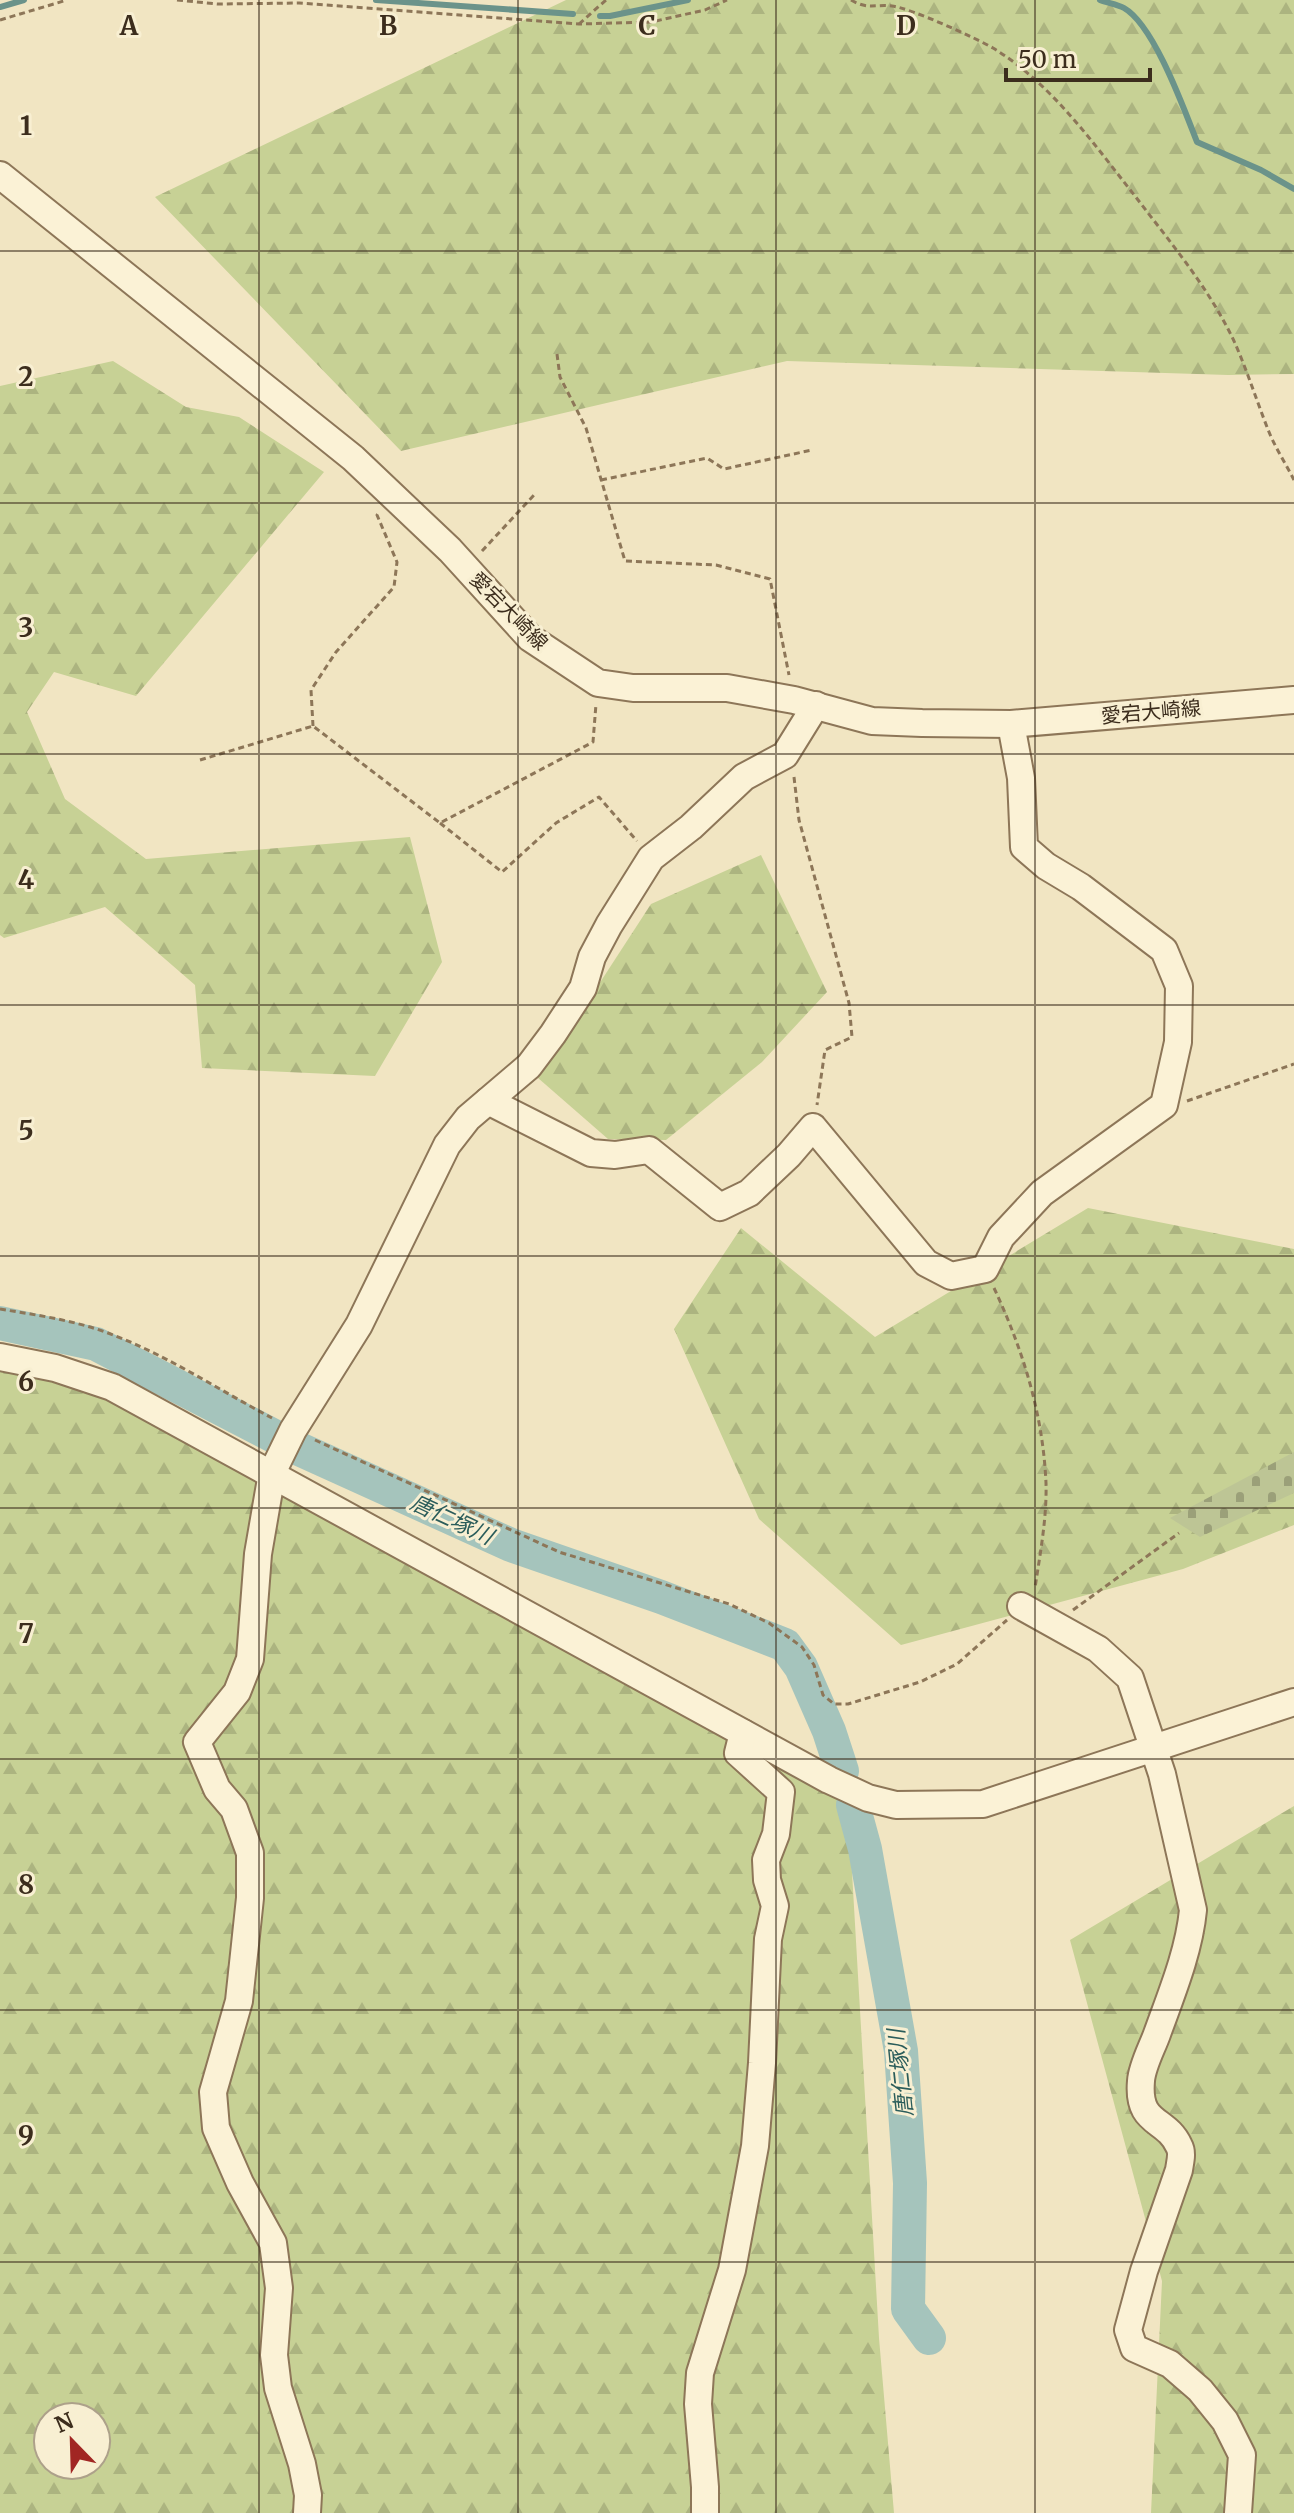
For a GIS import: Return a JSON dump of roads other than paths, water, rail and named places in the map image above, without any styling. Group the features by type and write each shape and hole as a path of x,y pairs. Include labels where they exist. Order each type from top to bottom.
{"street":[{"name":"愛宕大崎線","path":"0,175 353,458 466,568 530,638 598,683 633,688 727,688 805,702 872,721 1011,724 1294,700"},
{"path":"307,2513 308,2495 302,2464 278,2388 274,2355 279,2288 273,2243 240,2183 216,2128 213,2092 239,2001 250,1898 250,1853 234,1809 217,1789 197,1742 237,1692 250,1659 258,1554 272,1473 293,1430 359,1325 447,1145 488,1101 529,1066 553,1034 583,988 592,957 603,936 651,858 691,827 744,777 785,755 805,702"},
{"path":"488,1101 591,1153 615,1155 649,1150 720,1207 749,1193 813,1127 926,1263 951,1276 985,1269 1001,1237 1042,1193 1164,1105 1178,1042 1179,986 1164,950 1024,847 1021,778 1011,724"},
{"path":"0,1357 55,1368 112,1387 829,1780 868,1798 896,1805 983,1804 1294,1702"},
{"path":"1021,1606 1098,1649 1130,1678 1154,1747 1174,1820 1193,1910 1173,1988 1141,2079 1145,2110 1180,2147 1179,2170 1144,2271 1128,2330 1134,2348 1170,2364 1200,2390 1225,2421 1242,2455 1238,2513"},
{"path":"705,2513 698,2404 700,2373 732,2270 755,2146 768,1939 775,1906 767,1880 766,1860 776,1834 781,1792 738,1753 743,1733"}],"waterway":[{"path":"0,7 24,0"},
{"path":"376,0 573,14"},
{"path":"600,16 688,0"},
{"path":"1100,0 1124,8 1146,31 1167,69 1197,142 1261,170 1294,189"},
{"name":"唐仁塚川","path":"0,1323 96,1344 297,1448 511,1545 661,1597 785,1645 801,1667 829,1731 842,1771"},
{"name":"唐仁塚川","path":"853,1805 865,1849 901,2051 910,2183 908,2309 929,2338"}]}
